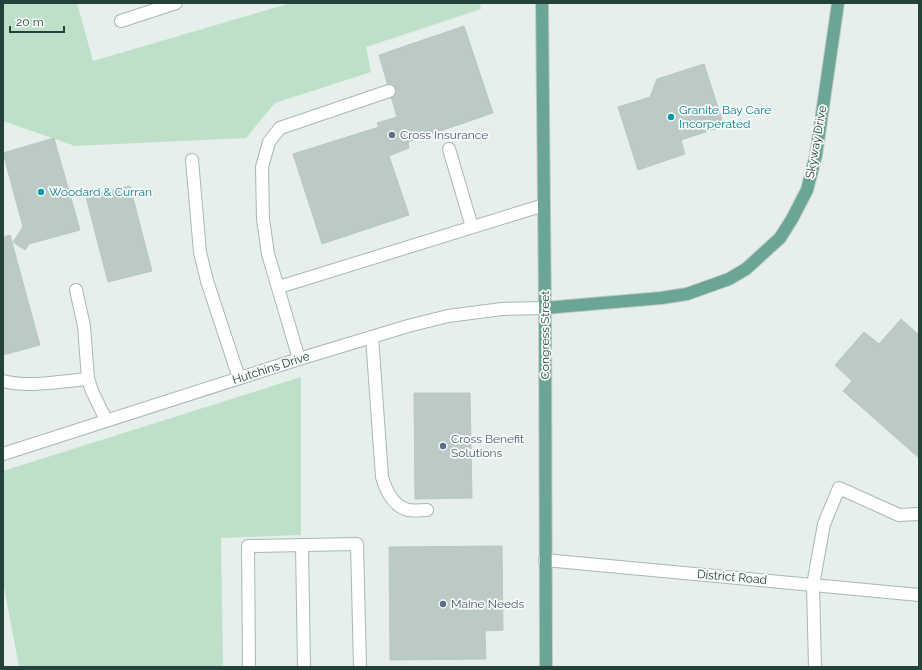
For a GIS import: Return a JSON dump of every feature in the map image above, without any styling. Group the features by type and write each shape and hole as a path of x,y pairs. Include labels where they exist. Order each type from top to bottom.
{"main road":[{"name":"Congress Street","path":"542,3 546,667"},
{"name":"Skyway Drive","path":"545,308 661,298 687,294 729,279 746,269 780,238 807,190 816,155 838,3"}],"street":[{"path":"121,21 176,3"},
{"path":"300,359 268,254 263,219 262,167 269,142 280,128 390,91"},
{"path":"449,148 472,227"},
{"path":"192,160 201,259 206,281 239,378"},
{"path":"279,287 544,205"},
{"path":"76,290 84,326 88,379 106,420"},
{"name":"Hutchins Drive","path":"3,454 106,420 408,326 448,316 502,309 545,308"},
{"path":"372,337 382,477 386,491 397,504 408,510 427,510"},
{"path":"3,381 35,384 88,379"},
{"path":"815,667 813,585 824,524 839,488 899,515 919,514"},
{"path":"249,667 248,546 357,544 360,667"},
{"path":"302,545 304,667"},
{"name":"District Road","path":"545,560 919,595"}],"green space":[{"path":"3,3 77,3 93,61 291,3 480,3 481,9 366,47 371,72 275,103 246,138 75,146 3,121"},
{"path":"301,377 301,535 221,538 223,667 19,667 3,582 3,471"}],"building":[{"name":"Cross Insurance","path":"464,26 493,113 408,142 409,148 389,156 409,215 322,244 293,154 379,127 377,123 397,117 379,55"},
{"name":"Granite Bay Care Incorperated","path":"704,64 724,126 681,140 685,154 638,170 618,107 650,97 657,79"},
{"name":"Woodard & Curran","path":"54,138 80,230 29,244 25,250 13,242 23,227 3,153"},
{"name":"Woodard & Curran","path":"130,186 152,271 108,282 86,197"},
{"path":"10,235 40,345 3,355 3,237"},
{"path":"901,319 919,335 919,458 843,391 852,381 835,365 864,332 879,344"},
{"name":"Cross Benefit Solutions","path":"414,393 470,393 472,498 415,499"},
{"path":"502,546 503,630 485,631 486,659 390,660 389,547"}],"place":[{"name":"Granite Bay Care Incorperated","path":"671,117"},
{"name":"Cross Insurance","path":"392,135"},
{"name":"Woodard & Curran","path":"41,192"},
{"name":"Cross Benefit Solutions","path":"443,446"},
{"name":"Maine Needs","path":"443,604"}]}
